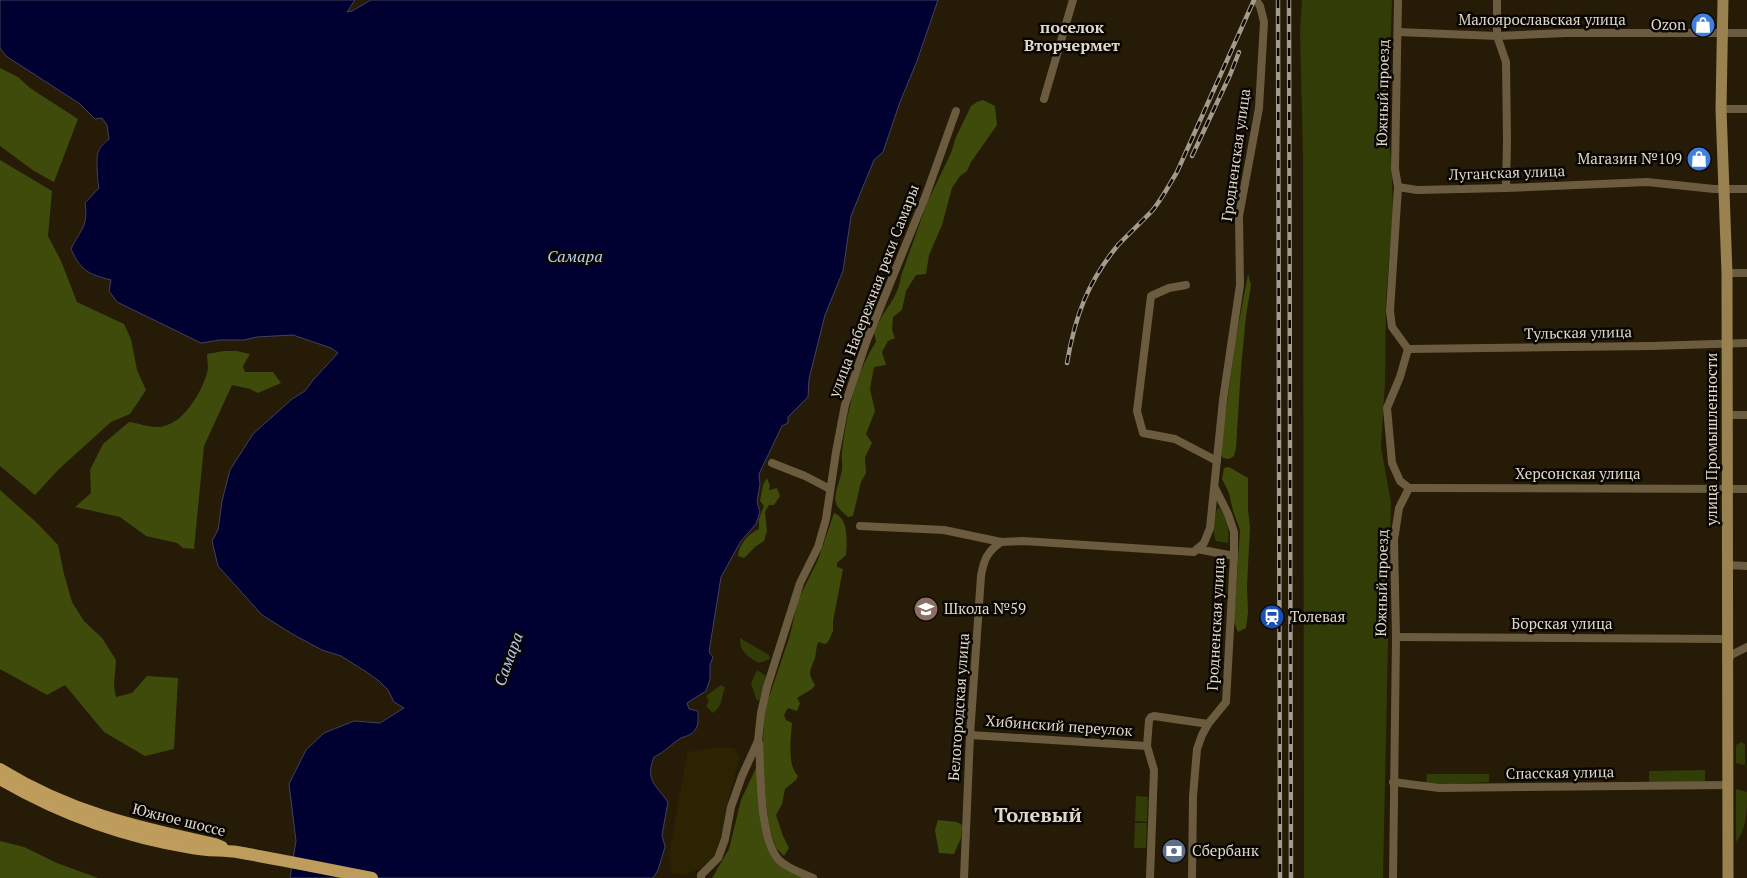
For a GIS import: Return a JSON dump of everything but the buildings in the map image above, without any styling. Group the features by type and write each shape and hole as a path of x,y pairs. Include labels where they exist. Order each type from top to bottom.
{"main road":[{"name":"улица Промышленности","path":"1723,0 1720,109 1725,189 1727,273 1728,878"},
{"name":"Южное шоссе","path":"0,769 35,789 79,808 128,824 215,844 229,852"},
{"name":"Южное шоссе","path":"0,780 38,800 98,825 190,848 229,852"},
{"path":"229,852 372,878"}],"street":[{"path":"1044,99 1073,0"},
{"name":"Южный проезд","path":"1398,0 1395,169 1398,187 1390,311 1392,327 1408,349"},
{"path":"1497,0 1497,36 1506,62 1506,188"},
{"name":"Гродненская улица","path":"1200,546 1210,528 1223,400 1240,285 1239,216 1259,108 1264,22 1258,3"},
{"name":"Малоярославская улица","path":"1398,32 1497,36 1566,33 1747,33"},
{"path":"1720,109 1747,109"},
{"name":"улица Набережная реки Самары","path":"701,878 701,875 718,858 725,839 731,807 742,776 758,741 761,713 800,584 818,547 826,519 845,405 867,340 926,195 956,111"},
{"name":"Луганская улица","path":"1398,187 1416,190 1646,182 1693,188 1747,188"},
{"path":"1727,273 1747,273"},
{"path":"1186,285 1169,288 1151,296 1137,412 1142,433 1175,439 1217,461"},
{"name":"Тульская улица","path":"1408,349 1747,343"},
{"path":"1408,349 1400,377 1387,408 1392,463 1400,482 1408,488"},
{"path":"1728,415 1747,415"},
{"path":"772,463 805,476 830,489"},
{"name":"Гродненская улица","path":"1192,878 1193,796 1197,749 1208,724 1226,702 1234,532 1228,514 1214,486"},
{"name":"Южный проезд","path":"1393,878 1396,637 1394,540 1399,508 1408,488"},
{"name":"Херсонская улица","path":"1408,488 1747,489"},
{"path":"860,526 944,530 1001,542 1032,542 1194,552 1200,546 1234,556"},
{"name":"Белогородская улица","path":"964,878 970,735 981,576 984,561 990,550 1001,542"},
{"path":"1728,565 1747,566"},
{"name":"Борская улица","path":"1396,637 1728,640"},
{"path":"1728,662 1731,655 1747,647"},
{"name":"Хибинский переулок","path":"970,735 1147,746 1151,717 1208,724"},
{"path":"758,741 763,820 771,846 778,859 791,868 814,878"},
{"path":"1147,746 1154,770 1150,878"},
{"name":"Спасская улица","path":"1394,782 1439,788 1728,785"}],"green space":[{"path":"1302,0 1392,0 1388,117 1393,211 1386,298 1385,383 1381,447 1391,503 1383,878 1304,878 1303,158 1300,31"},
{"path":"0,68 18,77 30,88 78,119 54,182 34,171 0,146"},
{"path":"983,100 995,106 997,125 971,162 967,171 960,176 952,188 942,225 929,255 926,274 916,275 906,291 902,310 893,317 892,330 895,338 888,341 882,352 886,365 874,367 870,389 875,411 866,434 872,443 865,457 866,473 861,482 853,516 848,517 839,509 835,500 842,470 846,422 857,381 876,342 874,332 897,292 927,203 951,153 956,137 971,106"},
{"path":"0,160 52,191 48,236 61,261 77,302 124,324 131,339 137,370 146,390 130,414 111,422 59,469 35,495 0,466"},
{"path":"1248,274 1251,285 1241,368 1236,448 1234,456 1229,459 1223,458 1220,453 1236,338"},
{"path":"224,351 250,354 243,366 245,372 273,372 281,383 258,393 232,385 204,446 194,549 183,548 177,543 146,536 120,517 75,507 91,493 90,470 103,444 129,422 156,427 165,426 182,416 195,400 204,381 208,368 207,354"},
{"path":"1229,467 1248,478 1250,527 1247,587 1248,612 1246,628 1238,632 1234,622 1240,530 1229,493 1222,479 1224,468"},
{"path":"767,478 770,486 769,490 777,488 780,496 774,505 769,505 765,512 767,531 764,541 744,558 738,556 740,547 751,534 759,529 759,519 764,506 760,501 763,485"},
{"path":"0,490 37,523 58,545 72,602 84,621 102,638 116,660 114,686 116,697 132,693 147,676 178,678 174,749 145,756 104,732 65,685 47,695 0,669"},
{"path":"1218,507 1224,514 1227,524 1228,543 1216,541 1214,537 1215,515"},
{"path":"834,513 839,516 845,525 847,544 846,555 837,563 837,567 843,569 833,621 833,631 828,642 825,644 818,642 810,672 815,685 797,698 800,703 797,711 788,708 784,715 786,720 792,723 791,759 798,776 785,789 782,804 776,815 789,848 784,856 776,848 769,827 762,750 765,709 790,635 798,600 818,560"},
{"path":"740,638 769,655 770,659 759,663 751,658 741,647"},
{"path":"757,670 765,675 766,681 759,701 756,699 751,683"},
{"path":"721,685 725,687 719,708 713,713 706,706 709,701 706,696"},
{"path":"1742,742 1745,745 1745,765 1736,763 1736,745"},
{"path":"761,757 760,795 765,838 776,857 813,878 712,878 729,849 741,800"},
{"path":"1705,770 1705,784 1649,784 1649,771"},
{"path":"1427,774 1489,774 1489,782 1438,785 1426,783"},
{"path":"1736,789 1747,792 1744,825 1736,842"},
{"path":"1136,796 1148,797 1147,822 1135,821"},
{"path":"938,820 957,822 962,825 961,838 954,854 939,853 935,830"},
{"path":"1135,823 1147,823 1146,848 1134,848"},
{"path":"0,841 24,847 57,863 98,878 0,878"}],"sand":[{"path":"717,747 734,748 740,757 721,836 710,865 684,875 672,873 669,855 687,752"}],"water":[{"name":"Самара","path":"0,0 355,0 347,12 371,0 938,0 883,152 874,160 851,216 843,271 825,315 809,379 808,397 788,417 788,423 782,426 759,474 760,484 757,502 760,512 756,524 741,541 721,577 709,652 713,657 710,665 710,679 706,691 687,703 689,709 698,711 697,726 692,733 681,738 654,757 651,765 651,777 655,786 668,802 662,835 665,847 658,870 653,878 290,878 296,841 289,784 306,750 324,733 354,721 380,723 404,708 394,702 388,690 368,673 341,656 322,650 294,635 262,615 218,566 212,541 218,530 222,501 230,470 253,434 292,399 305,391 338,353 331,348 293,335 201,343 117,302 109,291 111,280 96,276 82,267 71,249 85,223 85,203 99,188 98,154 100,148 109,139 107,125 102,118 95,119 80,104 6,56 0,48"}],"railway":[{"path":"1067,363 1074,330 1091,286 1119,244 1156,206 1177,172 1254,0"},
{"path":"1278,0 1280,878"},
{"path":"1289,0 1291,878"},
{"path":"1192,156 1239,52"}],"place":[{"name":"Ozon","path":"1703,25"},
{"name":"Магазин №109","path":"1699,159"},
{"name":"Школа №59","path":"926,609"},
{"name":"Толевая","path":"1272,617"},
{"name":"Сбербанк","path":"1174,851"}],"district":[{"name":"поселок Вторчермет","path":"1072,36"},
{"name":"Толевый","path":"1038,815"}]}
